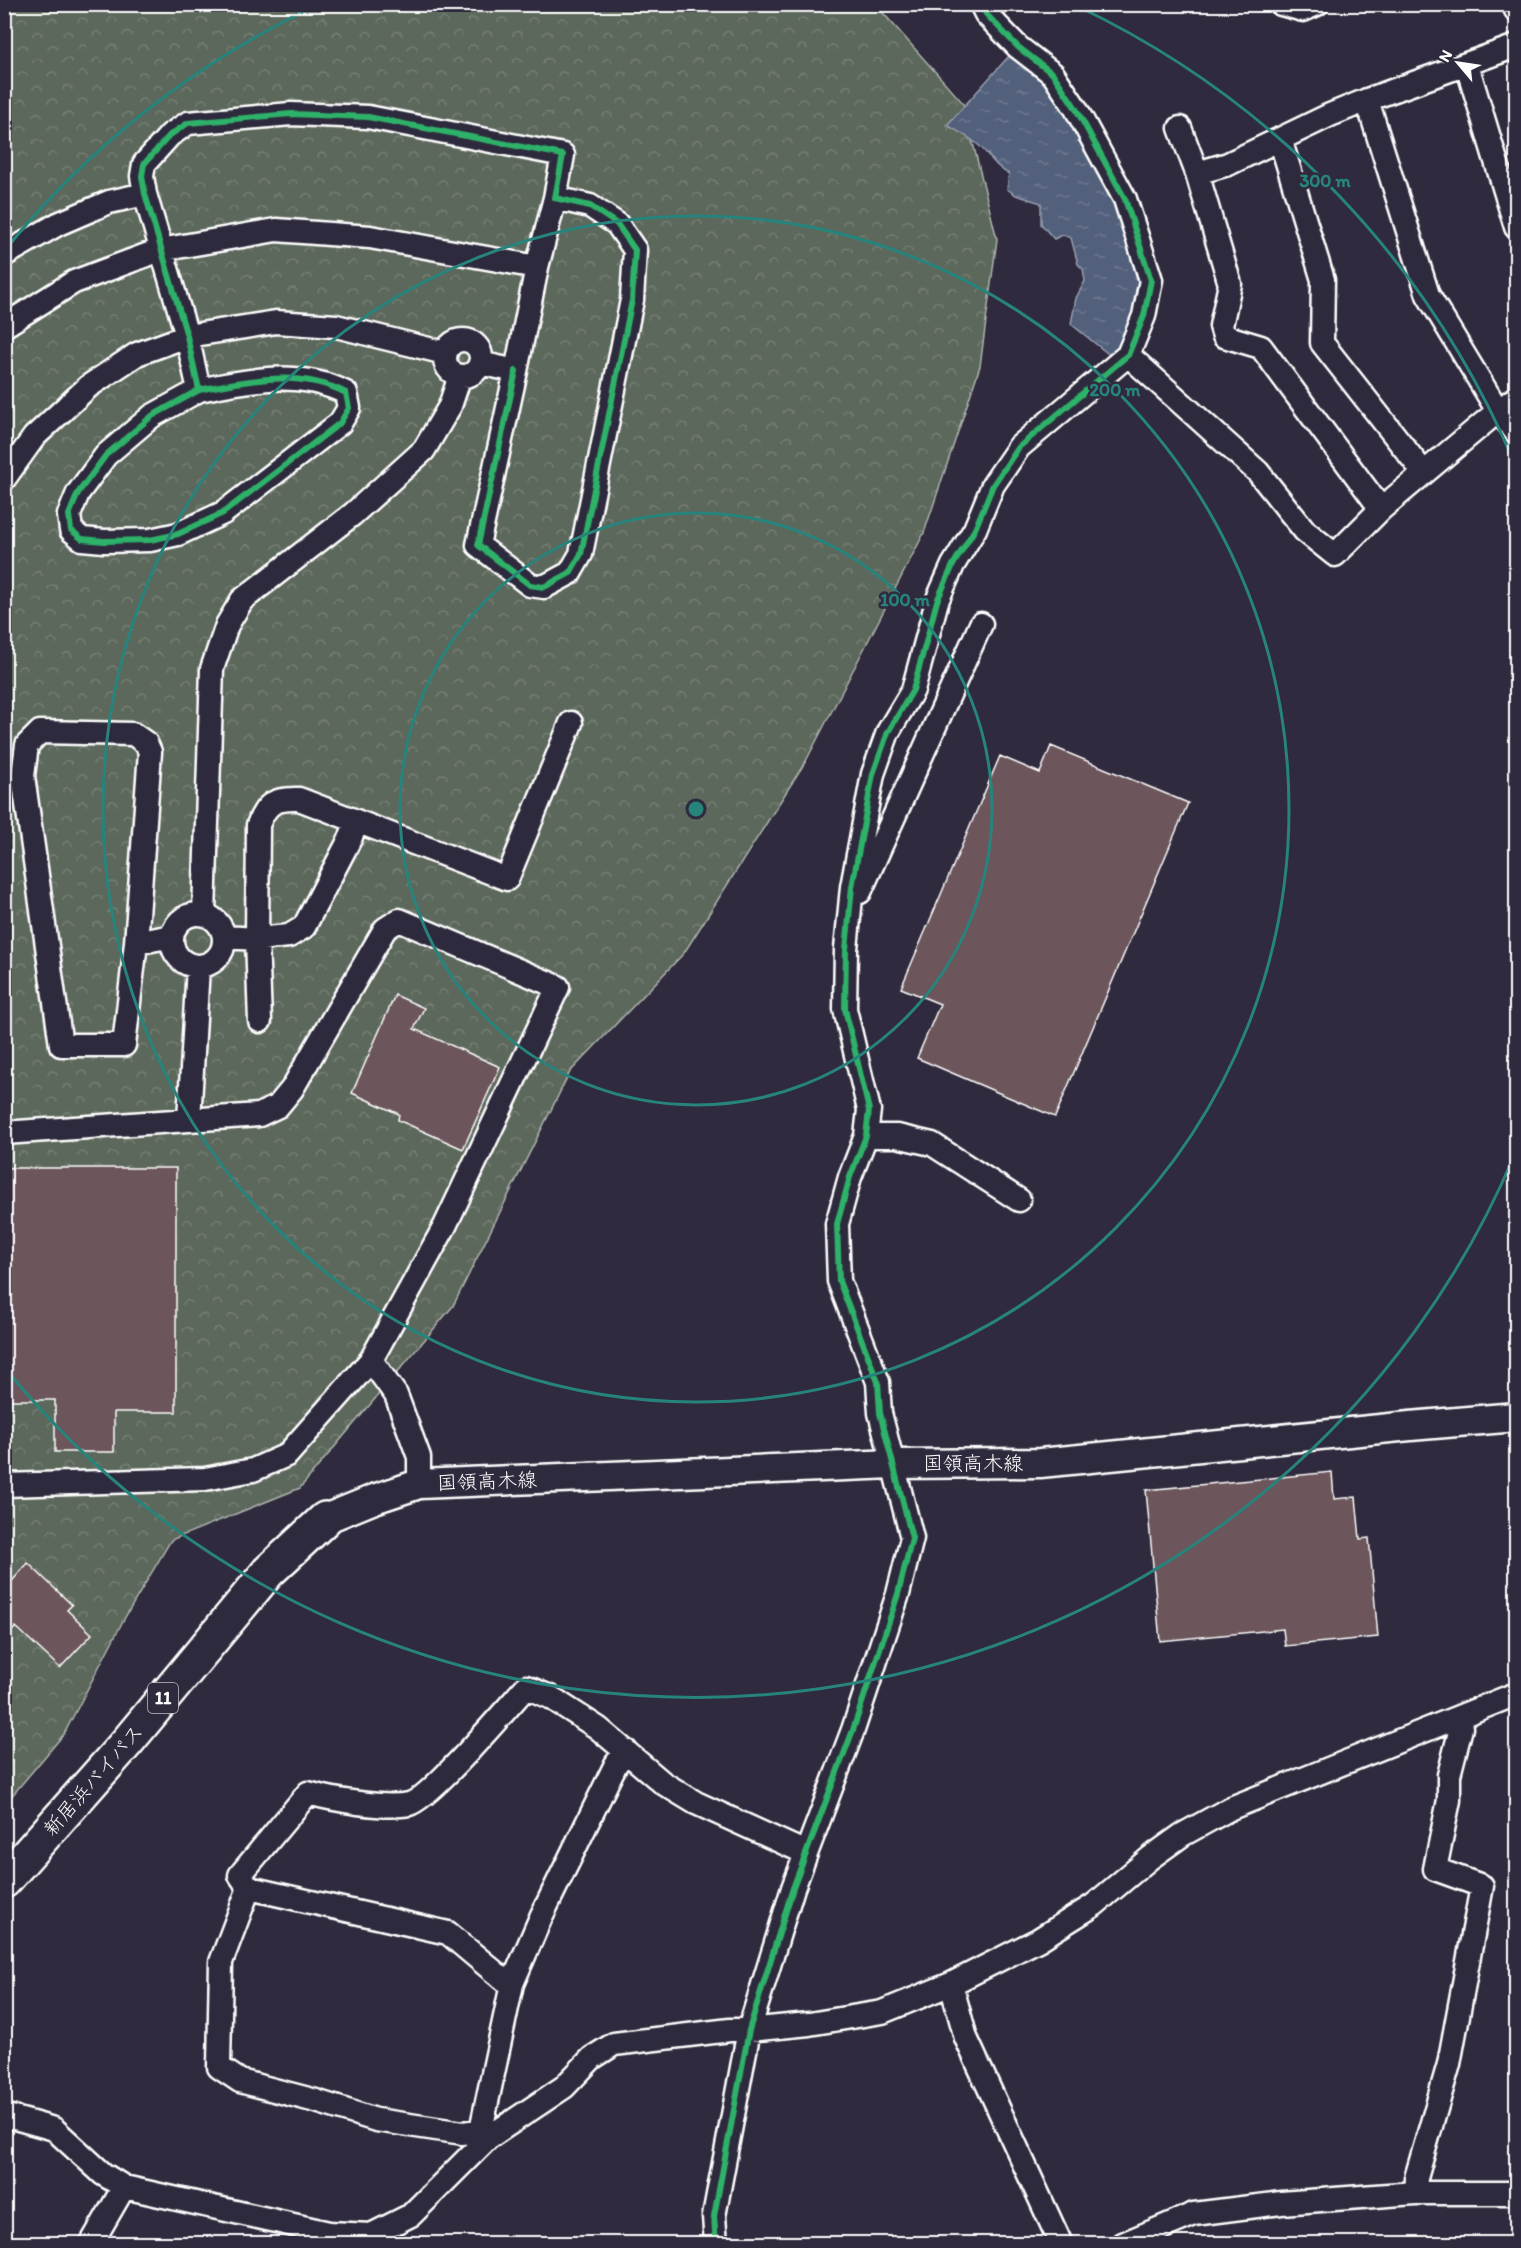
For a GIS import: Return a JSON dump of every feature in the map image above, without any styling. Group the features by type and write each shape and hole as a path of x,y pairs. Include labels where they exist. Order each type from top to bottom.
{"highway":[{"name":"新居浜バイパス","path":"4,1881 128,1741 268,1572 325,1519"}],"main road":[{"name":"国領高木線","path":"325,1519 419,1484 894,1464 1040,1463 1516,1417"}],"street":[{"path":"716,2244 714,2216 749,2030 806,1853 853,1730 898,1594 912,1538 880,1413 878,1382 839,1281 837,1224 850,1177 866,1136 869,1110 845,1009 846,949 852,887 873,774 888,732 913,690 937,602 952,565 975,529 993,485 1019,447 1128,356 1144,316 1151,280 1125,199 1076,107 1053,74 1018,47 986,14 981,4"},
{"path":"1281,4 1303,10 1317,4"},
{"path":"1513,4 1516,10"},
{"path":"1197,173 1228,164 1367,100 1516,46"},
{"path":"1467,65 1516,226"},
{"path":"1367,100 1428,295 1498,411 1516,432"},
{"path":"199,390 187,336 160,250 142,176 144,164 170,135 188,123 291,114 368,117 563,155 478,545 530,585 544,586 570,573 580,554 633,300 635,250 617,224 590,206 555,198"},
{"path":"1180,128 1197,173 1230,284 1221,326 1224,336 1261,347 1382,509"},
{"path":"1280,139 1323,280 1322,343 1424,473"},
{"path":"4,255 58,224 98,206 145,194"},
{"path":"4,326 74,282 160,250 276,230 370,237 537,267"},
{"path":"4,479 34,437 89,386 137,354 187,336 276,322 336,326 445,353"},
{"path":"458,340 471,341 479,350 480,363 475,371 460,376 449,370 445,353 448,347 458,340"},
{"path":"1128,356 1258,472 1305,531 1335,555 1382,509 1516,398"},
{"path":"480,363 516,371"},
{"path":"204,914 212,669 227,625 242,600 352,514 424,450 450,406 460,376"},
{"path":"300,379 328,384 346,393 349,408 340,423 223,513 200,526 150,540 82,539 71,530 69,515 78,492 106,455 152,416 199,390 250,380 300,379"},
{"path":"849,915 981,624"},
{"path":"260,1021 257,939 258,825 263,810 282,798 298,799 507,879 571,723"},
{"path":"40,732 133,734 146,743 150,752 136,943 124,1045 61,1045 23,776 27,745 40,732"},
{"path":"224,938 257,939 289,936 304,927 351,837 356,821"},
{"path":"204,914 218,923 224,938 224,946 215,961 198,967 189,966 175,954 172,936 174,928 187,916 204,914"},
{"path":"4,1133 259,1115 278,1106 292,1089 385,929 399,920 558,987 445,1226 371,1360 287,1455 253,1470 205,1479 4,1485"},
{"path":"136,943 172,936"},
{"path":"189,1120 198,967"},
{"path":"866,1136 897,1136 932,1144 1019,1200"},
{"path":"371,1360 396,1395 419,1457 419,1484"},
{"path":"512,1984 504,1980 448,1933 249,1888 240,1875 308,1793 326,1798 378,1804 410,1804 430,1791 526,1687 550,1697 598,1728 663,1783 696,1803 806,1853"},
{"path":"4,2115 54,2129 103,2174 124,2187 329,2233 372,2239 411,2215 485,2134 564,2087 592,2058 614,2044 730,2030 809,2024 882,2012 951,1984 1038,1940 1094,1905 1149,1858 1231,1808 1516,1694"},
{"path":"1415,2193 1416,2178 1449,2064 1482,1887 1435,1869 1449,1800 1449,1775 1461,1728 1459,1717"},
{"path":"485,2134 512,1984 546,1907 616,1764 626,1751"},
{"path":"249,1888 221,1962 219,2067 240,2081 376,2120 463,2133 485,2134"},
{"path":"951,1984 966,2038 1061,2244"},
{"path":"92,2244 124,2187"},
{"path":"1123,2244 1194,2214 1281,2203 1415,2193 1516,2193"}],"green space":[{"path":"5,5 876,5 963,103 997,239 980,366 924,533 806,761 684,953 570,1072 453,1306 300,1488 171,1540 124,1619 64,1734 5,1804"}],"water":[{"path":"1010,55 1036,71 1054,91 1116,203 1139,278 1137,303 1120,347 1112,357 1071,324 1076,298 1085,281 1083,269 1078,264 1071,238 1063,235 1054,239 1041,224 1041,203 1016,195 1007,189 1009,174 1000,168 974,141 947,125"}],"building":[{"path":"1051,746 1188,803 1055,1117 917,1058 940,1004 901,988 1000,756 1040,773"},
{"path":"395,995 424,1008 414,1029 500,1067 463,1149 398,1120 399,1114 352,1093"},
{"path":"5,1168 176,1168 176,1412 114,1412 114,1452 55,1452 55,1400 5,1400"},
{"path":"1332,1472 1334,1499 1356,1497 1360,1539 1369,1538 1378,1637 1285,1646 1283,1629 1160,1641 1146,1490"},
{"path":"28,1563 72,1605 67,1610 92,1634 60,1668 16,1627 4,1639 4,1590"}],"cycle path":[{"path":"716,2244 714,2216 749,2030 793,1888 853,1730 898,1594 912,1538 880,1413 878,1382 839,1281 837,1224 850,1177 866,1136 869,1110 845,1009 846,949 852,887 873,774 888,732 913,690 937,601 953,565 975,529 993,485 1019,447 1128,355 1144,316 1151,280 1125,199 1075,107 1053,74 1018,47 986,14 981,4"},
{"path":"199,390 152,416 106,455 78,493 69,515 71,530 82,539 104,541 150,540 178,534 223,513 340,423 349,408 346,393 310,381 255,380 199,390 187,336 145,194 142,176 144,164 170,135 188,123 291,114 368,117 563,155 555,198 590,206 617,224 635,250 632,300 581,554 570,573 544,587 530,585 478,545 516,371"}]}
